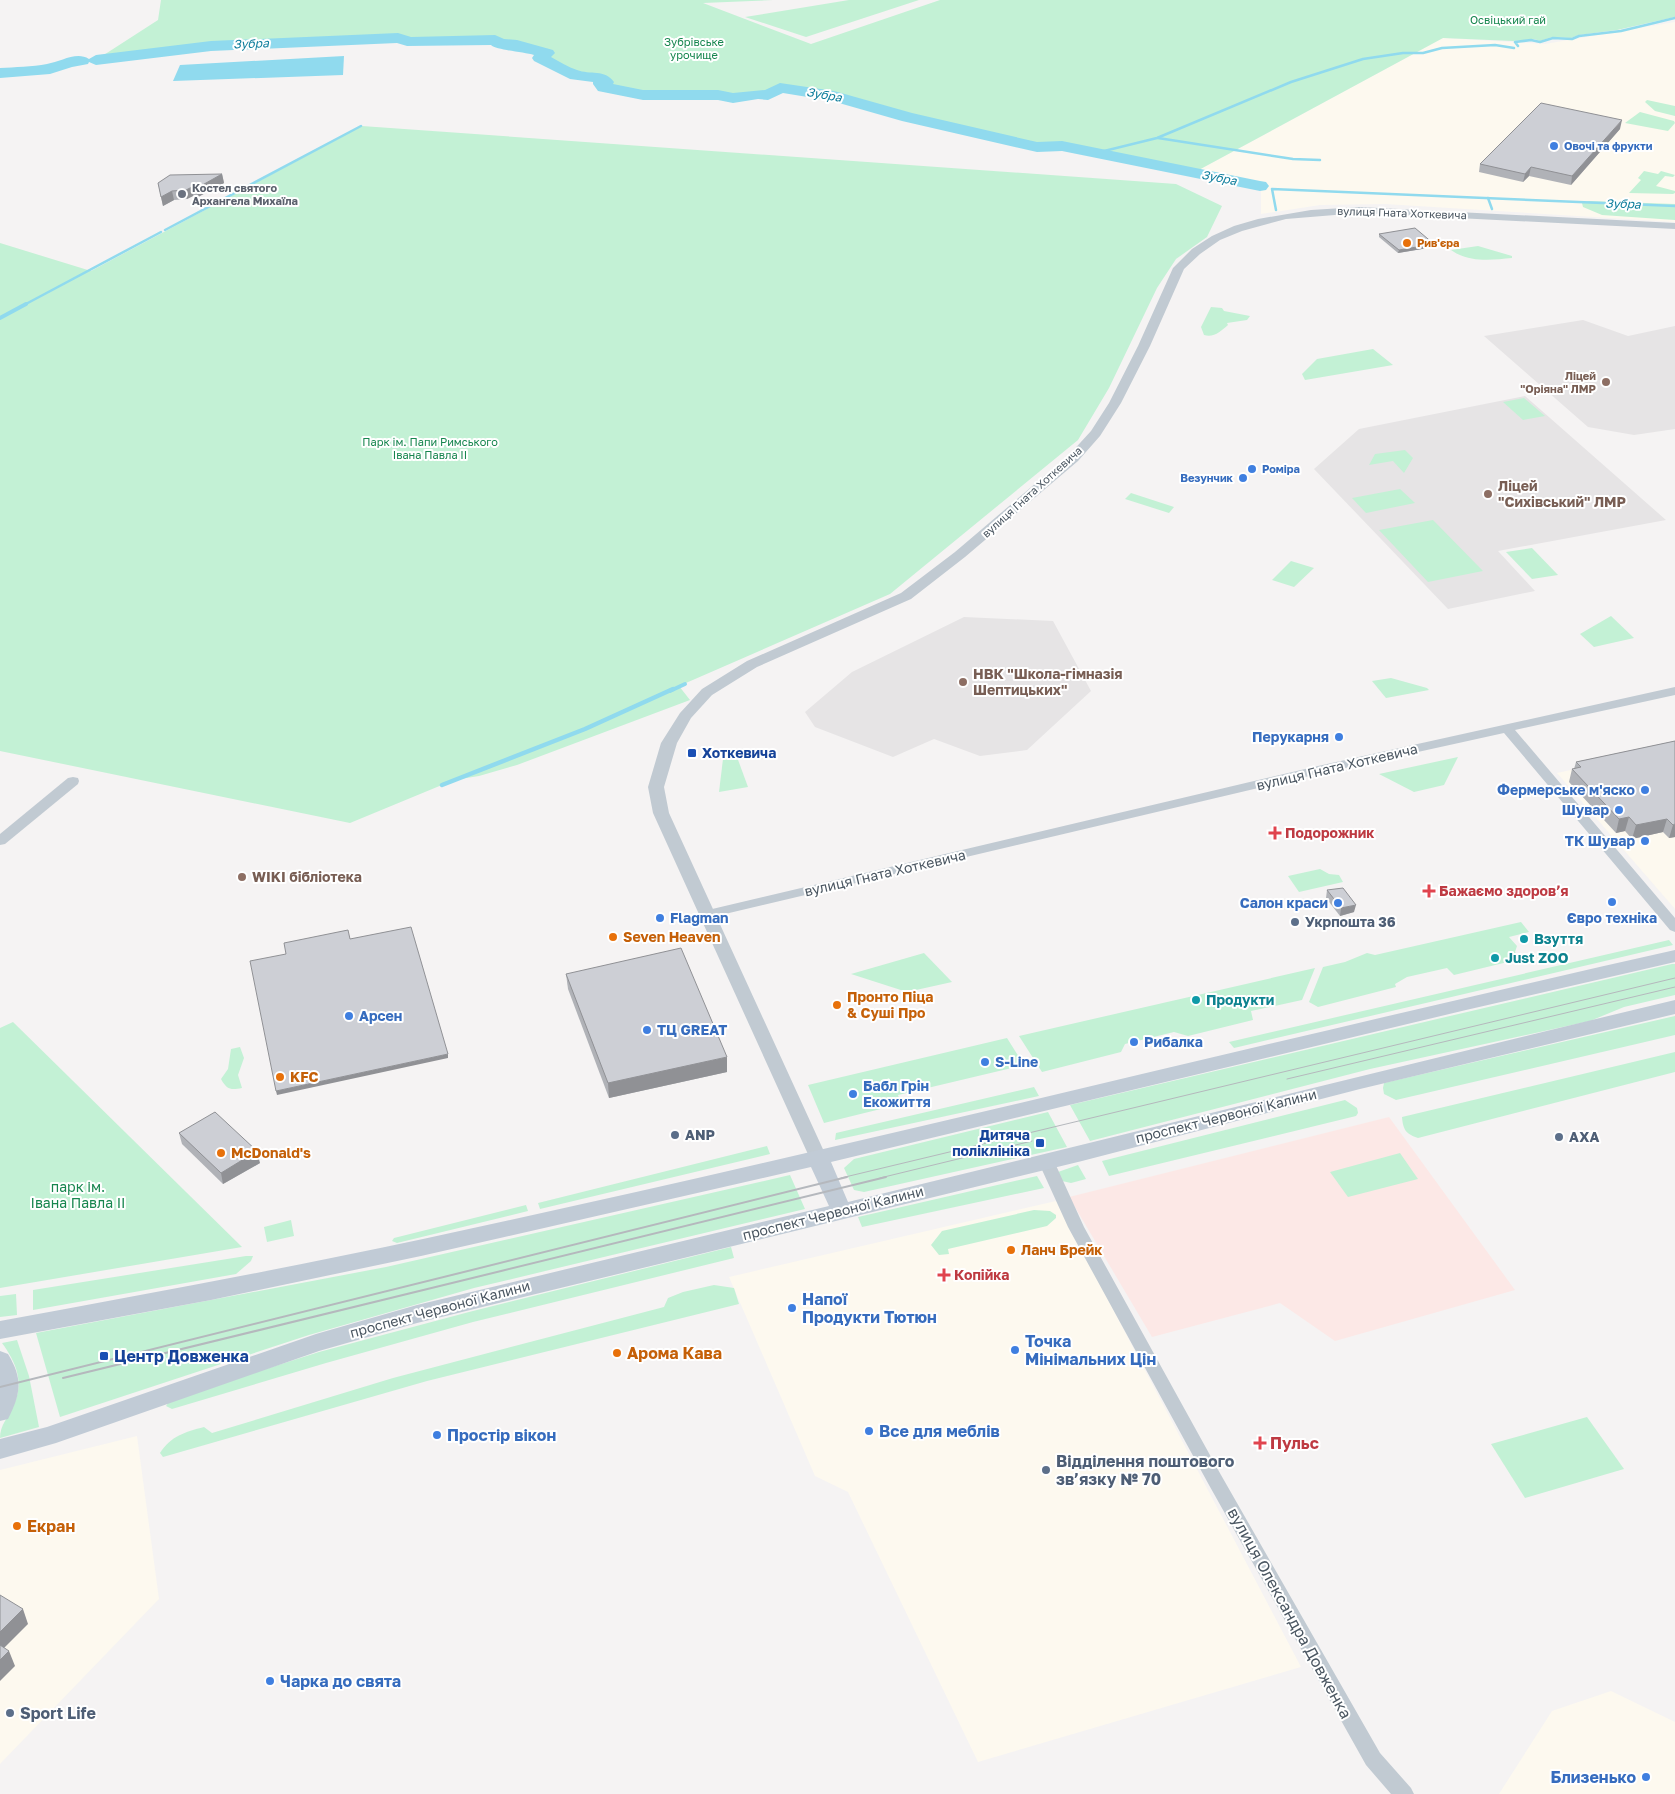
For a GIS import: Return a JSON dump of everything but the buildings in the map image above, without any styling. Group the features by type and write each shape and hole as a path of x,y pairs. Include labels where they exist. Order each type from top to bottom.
{"main road":[{"path":"0,1330 268,1281 386,1257 818,1158 1675,956"},
{"name":"проспект Червоної Калини","path":"0,1449 48,1436 316,1343 398,1319 521,1287 842,1211 1360,1082 1675,1007"},
{"name":"вулиця Гната Хоткевича","path":"818,1158 842,1211"},
{"path":"0,1360 5,1367 9,1384 0,1412"}],"street":[{"name":"вулиця Гната Хоткевича","path":"818,1158 661,813 656,787 669,744 685,716 707,692 752,664 906,596 927,582 1042,486 1078,452 1103,423 1138,356 1179,268 1187,258 1200,248 1234,230 1276,218 1326,211 1394,210 1675,226"},
{"name":"вулиця Гната Хоткевича","path":"708,914 1506,727 1675,691"},
{"path":"1506,727 1542,772 1675,927"},
{"path":"0,841 73,781"},
{"name":"вулиця Олександра Довженка","path":"1046,1161 1076,1227 1325,1676 1373,1759 1404,1794"}],"shaded area":[{"path":"1675,22 1675,222 1385,204 1320,205 1261,214 1261,189 1195,172 1443,38 1545,44"},
{"name":"Ліцей \"Оріяна\" ЛМР","path":"1583,320 1628,336 1675,326 1675,429 1634,435 1588,427 1484,336"},
{"name":"Ліцей \"Сихівський\" ЛМР","path":"1525,396 1666,520 1498,551 1535,591 1448,609 1314,469 1359,429"},
{"name":"НВК \"Школа-гімназія Шептицьких\"","path":"964,617 1053,621 1091,691 1027,750 980,756 934,739 893,757 815,727 805,712 852,672"},
{"name":"ТК Шувар","path":"1675,747 1675,909 1557,773"},
{"path":"1389,1117 1515,1290 1335,1341 1280,1303 1152,1337 1069,1197"},
{"path":"1056,1201 1301,1667 978,1762 848,1492 815,1476 729,1277"},
{"path":"137,1436 159,1599 0,1764 0,1470"},
{"path":"1611,1691 1675,1722 1675,1794 1499,1794 1552,1711"}],"green space":[{"path":"161,0 773,0 703,3 811,44 940,0 1675,0 1675,17 1617,30 1579,35 1571,38 1552,37 1540,41 1534,39 1513,41 1443,38 1195,172 1062,146 1037,147 908,117 834,96 780,88 768,95 758,94 733,98 718,95 643,95 604,87 601,84 605,81 597,77 576,76 540,58 546,53 517,45 499,44 495,40 414,41 398,38 211,46 96,60 158,20"},
{"path":"849,0 919,0 806,37 745,17"},
{"path":"1647,100 1675,106 1675,116 1655,111 1645,102"},
{"path":"1640,112 1674,121 1675,123 1668,131 1625,123"},
{"name":"Парк ім. Папи Римського Івана Павла ІІ","path":"362,126 1176,184 1222,206 1207,237 1176,259 1157,288 1109,388 1078,440 890,594 679,686 690,700 517,765 479,776 454,780 350,823 0,751 0,243 91,271"},
{"path":"1644,171 1658,174 1661,171 1675,175 1673,177 1665,176 1656,186 1675,191 1675,193 1629,193 1641,180 1638,178"},
{"path":"1589,201 1675,204 1675,220 1602,215 1583,207 1582,203"},
{"path":"1478,246 1512,256 1512,258 1473,259 1451,250"},
{"path":"1211,307 1250,316 1247,320 1227,323 1228,325 1220,332 1208,336 1204,335 1201,327"},
{"path":"1373,349 1393,365 1305,380 1302,374 1317,359"},
{"path":"1524,398 1545,416 1523,420 1503,402"},
{"path":"1405,450 1413,458 1404,473 1393,461 1369,465 1375,454"},
{"path":"1400,489 1415,503 1366,513 1352,498"},
{"path":"1131,493 1174,507 1169,513 1125,499"},
{"path":"1433,520 1483,571 1428,582 1379,530"},
{"path":"1532,548 1558,575 1532,579 1506,552"},
{"path":"1291,561 1314,568 1294,587 1272,580"},
{"path":"1611,616 1634,638 1594,647 1580,634"},
{"path":"1391,678 1429,690 1386,698 1372,681"},
{"path":"737,757 748,787 719,792 723,759"},
{"path":"1458,757 1444,785 1414,792 1379,774"},
{"path":"1320,869 1329,874 1339,875 1343,882 1299,892 1288,876"},
{"path":"1521,922 1529,932 1509,937 1517,946 1515,952 1520,959 1454,975 1447,968 1407,977 1395,984 1396,987 1318,1007 1309,1002 1323,967 1345,962 1367,953 1375,955"},
{"path":"1669,940 1673,945 1234,1048 1229,1042"},
{"path":"924,953 952,982 907,992 851,974"},
{"path":"1675,964 1675,995 1624,1007 1590,1021 1370,1069 1090,1141 1070,1105"},
{"path":"1315,968 1302,1000 1251,1011 1253,1020 1188,1036 1174,1032 1125,1044 1121,1052 1042,1072 1019,1036"},
{"path":"1675,1016 1675,1035 1396,1100 1384,1094 1384,1083"},
{"name":"парк ім. Івана Павла II","path":"13,1022 242,1247 0,1288 0,1028"},
{"path":"1007,1038 1024,1065 898,1095 901,1104 824,1123 808,1085"},
{"path":"240,1047 244,1058 238,1075 242,1088 232,1089 227,1087 221,1079 228,1069 231,1049"},
{"path":"1675,1052 1675,1072 1418,1138 1408,1133 1403,1125 1402,1117"},
{"path":"1034,1087 1039,1096 835,1140 836,1133"},
{"path":"1345,1100 1357,1108 1358,1113 1356,1116 1109,1176 1102,1161"},
{"path":"1048,1112 1067,1147 864,1192 854,1190 844,1168 854,1159"},
{"path":"767,1146 770,1154 540,1209 538,1203"},
{"path":"1400,1153 1418,1179 1348,1197 1330,1172"},
{"path":"1078,1165 1086,1179 1071,1183 1062,1181 1058,1172"},
{"path":"790,1175 805,1209 474,1288 309,1335 60,1417 36,1333 386,1267"},
{"path":"1037,1176 1044,1188 862,1227 858,1217"},
{"path":"526,1205 528,1211 397,1243 392,1241 394,1238"},
{"path":"1034,1210 1050,1211 1056,1215 1056,1218 1047,1226 948,1249 949,1254 939,1255 931,1245 942,1231"},
{"path":"291,1220 294,1236 267,1242 264,1227"},
{"path":"731,1247 734,1258 473,1322 172,1409 166,1406 171,1399 319,1352 469,1312"},
{"path":"253,1256 251,1261 236,1274 33,1310 33,1290"},
{"path":"714,1285 734,1288 739,1304 427,1381 163,1457 160,1453 169,1442 179,1435 204,1427 212,1433 393,1378 664,1307 668,1298 683,1292"},
{"path":"16,1294 17,1315 0,1317 0,1296"},
{"path":"17,1340 29,1376 39,1427 0,1438 3,1425 17,1397 18,1389 15,1365 2,1343"},
{"path":"1587,1417 1624,1469 1525,1498 1491,1444"}],"water":[{"path":"344,56 343,75 173,81 180,65"}],"waterway":[{"path":"1518,46 1515,42 1531,40 1540,42 1553,38 1572,39 1579,36 1621,31 1675,18"},
{"name":"Зубра","path":"96,60 211,46 398,38 407,41"},
{"name":"Зубра","path":"414,41 495,40 499,44 517,45 547,53 540,58 576,76 597,77 606,82 601,84 604,87 643,95 718,95 733,98 758,94 768,95 780,88 834,96 908,117 1037,147 1062,146 1260,186"},
{"path":"1096,153 1157,138 1291,82 1363,59 1403,53 1423,53 1442,48 1495,45 1514,48"},
{"name":"Зубра","path":"0,73 50,69 70,62 82,61"},
{"path":"165,230 361,126"},
{"path":"1158,138 1293,159 1320,160"},
{"name":"Зубра","path":"1276,210 1272,189 1488,198"},
{"name":"Зубра","path":"1488,198 1675,206"},
{"path":"1488,198 1492,209"},
{"path":"24,305 161,232"},
{"path":"0,318 26,304"},
{"path":"670,691 685,684"},
{"path":"442,785 585,729 673,689"}],"tram line":[{"path":"841,1178 1675,978"},
{"path":"1287,1079 1675,987"},
{"path":"880,1178 1032,1141"},
{"path":"0,1387 847,1177"},
{"path":"63,1378 886,1177"}],"place":[{"name":"Овочі та фрукти","path":"1554,146"},
{"name":"Костел святого Архангела Михаїла","path":"182,194"},
{"name":"Рив'єра","path":"1407,243"},
{"name":"Ліцей \"Оріяна\" ЛМР","path":"1606,382"},
{"name":"Роміра","path":"1252,469"},
{"name":"Везунчик","path":"1243,478"},
{"name":"Ліцей \"Сихівський\" ЛМР","path":"1488,494"},
{"name":"НВК \"Школа-гімназія Шептицьких\"","path":"963,682"},
{"name":"Перукарня","path":"1339,737"},
{"name":"Хоткевича","path":"692,753"},
{"name":"Фермерське м'яско","path":"1645,790"},
{"name":"Шувар","path":"1619,810"},
{"name":"Подорожник","path":"1275,833"},
{"name":"ТК Шувар","path":"1645,841"},
{"name":"WIKI бібліотека","path":"242,877"},
{"name":"Бажаємо здоровʼя","path":"1429,891"},
{"name":"Євро техніка","path":"1612,902"},
{"name":"Салон краси","path":"1338,903"},
{"name":"Flagman","path":"660,918"},
{"name":"Укрпошта 36","path":"1295,922"},
{"name":"Seven Heaven","path":"613,937"},
{"name":"Взуття","path":"1524,939"},
{"name":"Just ZOO","path":"1495,958"},
{"name":"Продукти","path":"1196,1000"},
{"name":"Пронто Піца & Суші Про","path":"837,1005"},
{"name":"Арсен","path":"349,1016"},
{"name":"ТЦ GREAT","path":"647,1030"},
{"name":"Рибалка","path":"1134,1042"},
{"name":"S-Line","path":"985,1062"},
{"name":"KFC","path":"280,1077"},
{"name":"Бабл Грін Eкожиття","path":"853,1094"},
{"name":"ANP","path":"675,1135"},
{"name":"AXA","path":"1559,1137"},
{"name":"Дитяча поліклініка","path":"1040,1143"},
{"name":"McDonald's","path":"221,1153"},
{"name":"Ланч Брейк","path":"1011,1250"},
{"name":"Копійка","path":"944,1275"},
{"name":"Напої Продукти Тютюн","path":"792,1308"},
{"name":"Точка Мінімальних Цін","path":"1015,1350"},
{"name":"Арома Кава","path":"617,1353"},
{"name":"Центр Довженка","path":"104,1356"},
{"name":"Все для меблів","path":"869,1431"},
{"name":"Простір вікон","path":"437,1435"},
{"name":"Пульс","path":"1260,1443"},
{"name":"Відділення поштового зв’язку № 70","path":"1046,1470"},
{"name":"Екран","path":"17,1526"},
{"name":"Чарка до свята","path":"270,1681"},
{"name":"Sport Life","path":"10,1713"},
{"name":"Близенько","path":"1646,1777"}],"park label":[{"name":"Освіцький гай","path":"1508,20"},
{"name":"Зубрівське урочище","path":"694,48"}]}
